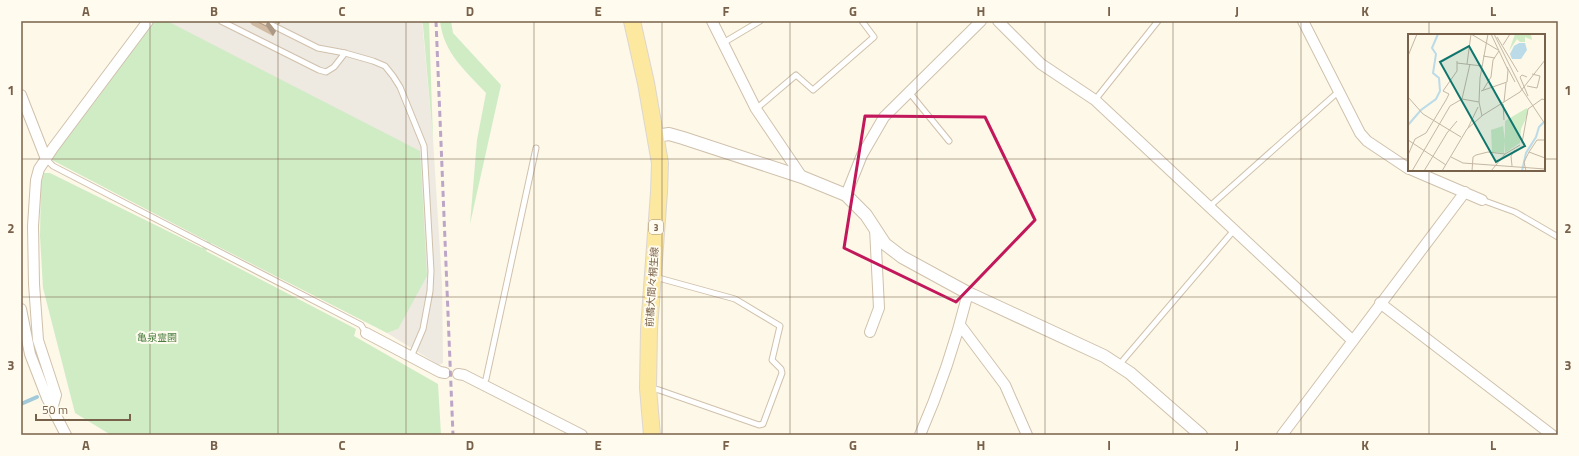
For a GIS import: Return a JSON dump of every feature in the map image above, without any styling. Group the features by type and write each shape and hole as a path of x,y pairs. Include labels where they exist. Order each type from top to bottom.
{"main road":[{"name":"前橋大間々桐生線","path":"632,21 656,136 660,163 649,329 648,388 652,435"}],"street":[{"path":"52,409 56,395 38,340 34,284 34,199 39,169 148,21"},
{"path":"712,21 722,44 756,109 802,177"},
{"path":"846,195 862,154 884,117 981,21"},
{"path":"998,21 1041,64 1095,100 1353,340"},
{"path":"1303,21 1360,133 1367,141 1408,168"},
{"path":"21,95 46,158"},
{"path":"656,136 669,134 683,138 802,177 846,195 866,214 885,244 902,257 968,293 1104,356 1130,373 1201,435"},
{"path":"1415,171 1482,200"},
{"path":"1282,435 1465,192"},
{"path":"870,332 879,308 875,228"},
{"path":"920,435 930,411 960,324 968,293"},
{"path":"1380,303 1552,435"},
{"path":"21,309 30,354 52,409 66,435"},
{"path":"960,324 1005,385 1026,435"},
{"path":"366,333 440,372 445,373"},
{"path":"458,374 582,435"}],"lane":[{"path":"220,21 319,70 326,72 334,67 345,52"},
{"path":"264,21 318,48 345,52 384,66 400,87 424,146 431,272 430,291 423,328 411,357"},
{"path":"722,44 760,21"},
{"path":"756,109 796,75 813,90 874,37 862,21"},
{"path":"1095,100 1158,21"},
{"path":"909,92 949,141"},
{"path":"1210,206 1338,92"},
{"path":"483,385 486,379 536,148"},
{"path":"46,158 53,166 361,325 366,333"},
{"path":"1482,200 1515,212 1558,237"},
{"path":"1119,365 1235,229"},
{"path":"648,388 659,390 759,425 763,424 782,373 781,369 772,360 780,326 735,298 652,276"}],"highlighted area":[{"path":"865,116 985,117 1035,220 956,302 844,248"}],"shaded area":[{"path":"167,21 422,21 433,139 442,284 443,363 439,365 387,333 398,329"}],"green space":[{"name":"亀泉霊園","path":"153,21 167,21 420,151 427,276 398,329 387,333 211,243 206,251 356,329 354,336 438,384 441,435 111,435 75,413 43,288 40,236 41,184 44,173 50,173 202,248 207,241 52,160 53,155 97,99"},
{"path":"422,21 429,21 433,139 423,26"},
{"path":"440,21 451,21 453,33 501,85 470,224 477,140 486,93 463,69 451,52 442,33"}],"building":[{"path":"256,21 268,21 266,26"}],"waterway":[{"path":"21,404 37,397"}],"railway":[{"path":"436,21 453,435"}]}
